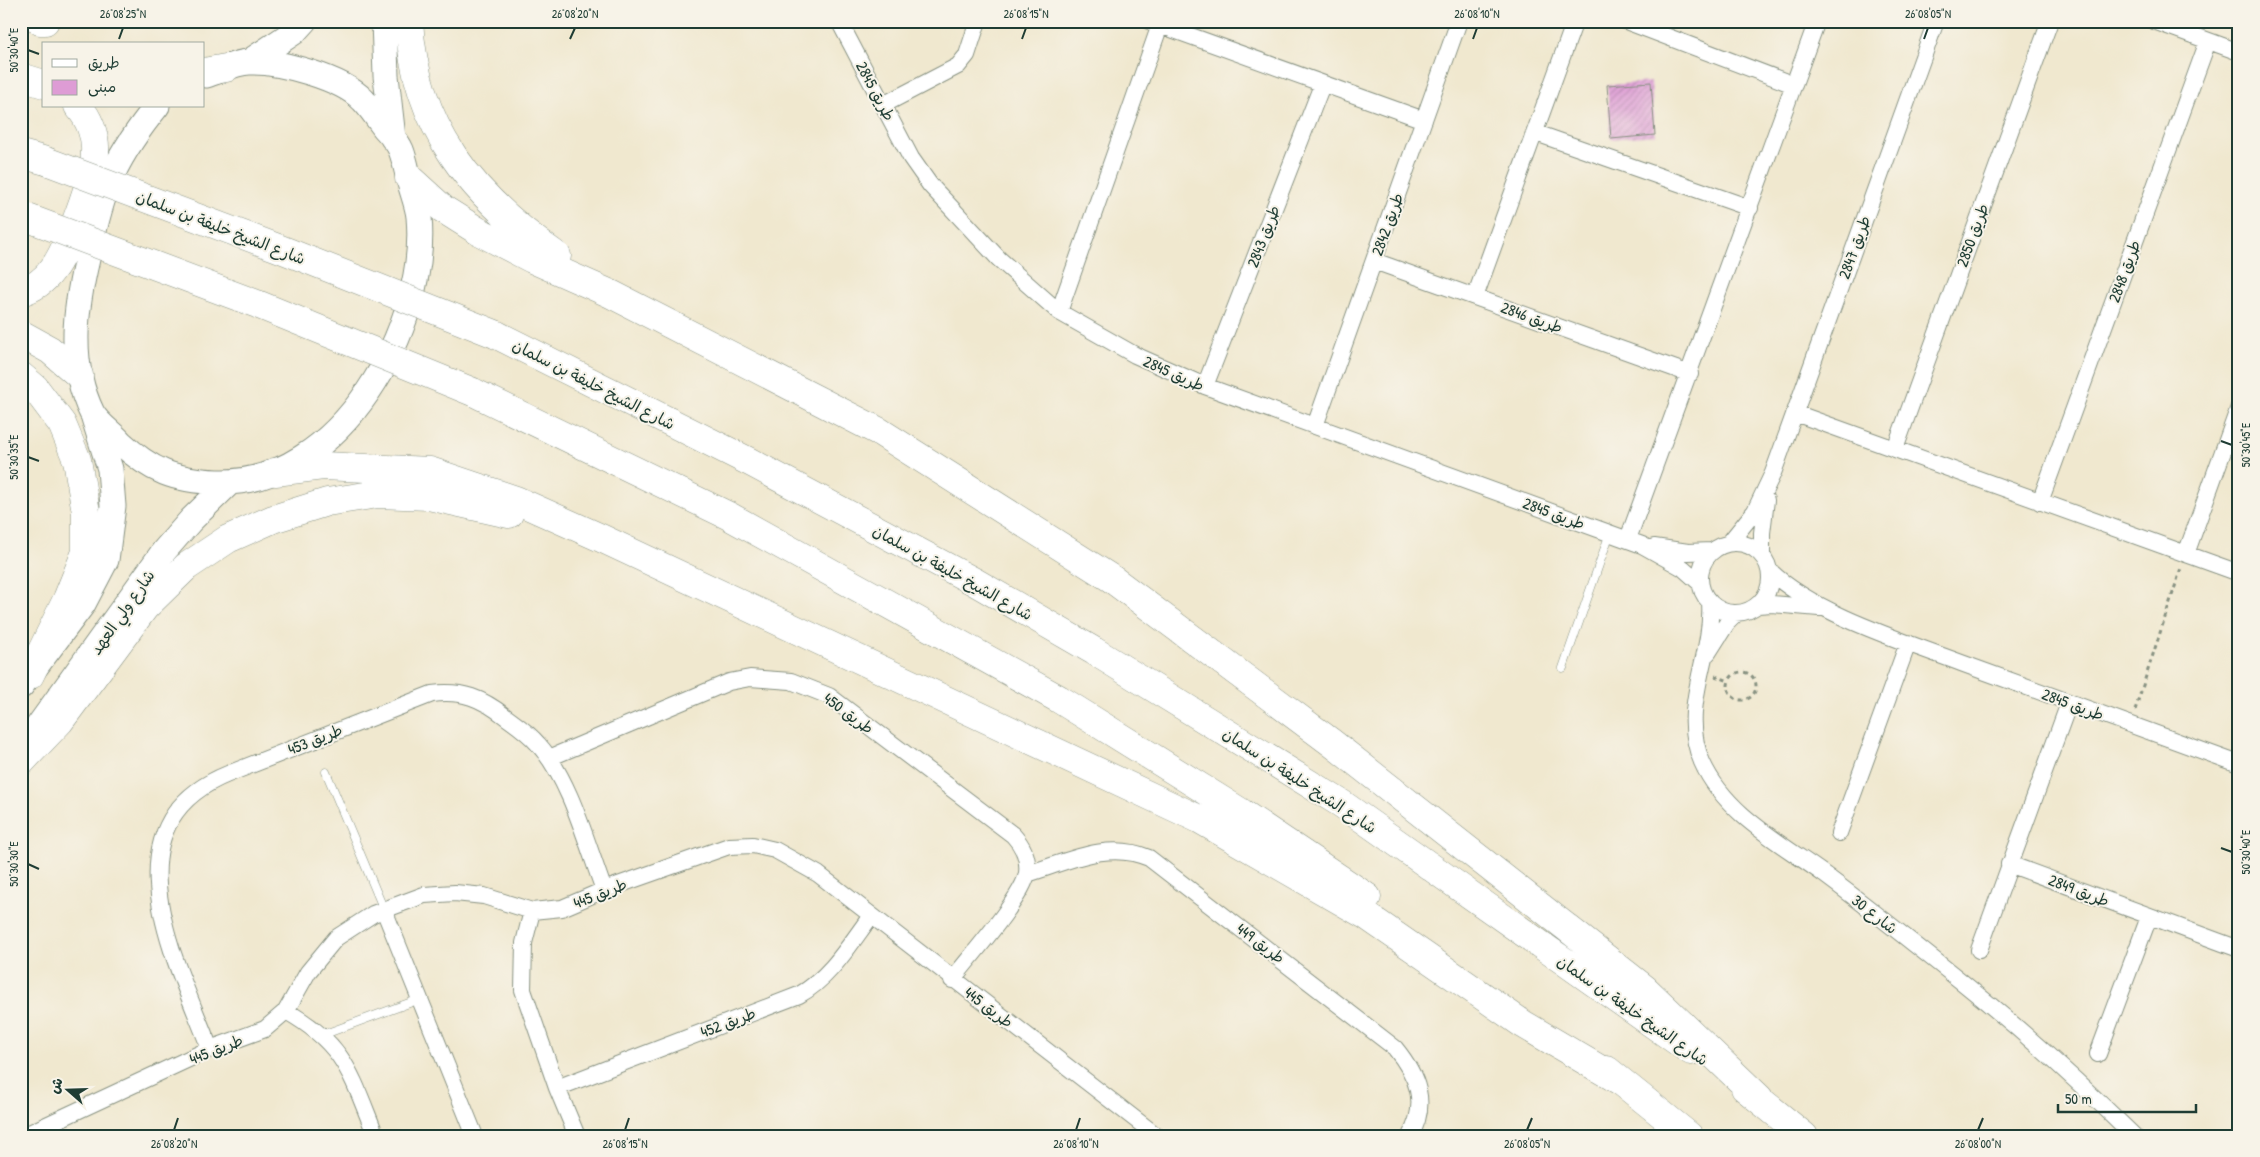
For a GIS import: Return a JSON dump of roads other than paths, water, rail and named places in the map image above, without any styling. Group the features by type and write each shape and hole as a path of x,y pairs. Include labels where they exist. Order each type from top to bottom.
{"highway":[{"path":"40,21 45,21"},
{"path":"409,21 414,70 423,95 437,128 468,177 485,197 530,237 611,294"},
{"path":"21,66 42,71"},
{"path":"21,77 42,83"},
{"path":"21,292 42,281 53,269 73,225 94,165 94,136 89,122 79,108"},
{"name":"شارع الشيخ خليفة بن سلمان","path":"34,158 278,248 495,334 759,467 975,582 1102,656 1342,804 1759,1098 1804,1136"},
{"path":"409,178 443,209 478,231 532,259 611,294 880,432 1112,578 1332,743 1645,989 1759,1098"},
{"path":"24,217 256,304 473,392 729,516 1059,700 1242,813 1538,1010 1620,1081 1690,1136"},
{"path":"21,334 50,350 79,376"},
{"path":"21,376 35,388 62,424 77,460 86,512 86,552 67,599 25,681"},
{"path":"275,472 323,466 430,471 516,500 1199,819 1367,916 1523,1024 1620,1081"},
{"path":"21,762 60,721 145,607 186,567 237,535 273,519 327,502 378,494 429,496 507,513 668,570"}],"main road":[{"path":"221,69 294,32 304,21"},
{"path":"384,21 386,76 393,138"},
{"path":"93,416 131,452 158,471 188,481 230,482 275,472 322,444 353,412 380,372 398,336 414,288 419,216 400,147 362,98 338,84 298,69 221,69"},
{"path":"25,681 83,604 106,560 113,506 110,469 79,376 75,343 77,312 84,270 97,218 111,176 134,134 155,108"},
{"name":"شارع ولي العهد","path":"21,749 164,552 190,520 230,482"}],"street":[{"name":"طريق 2845","path":"839,21 911,158 930,185 999,259 1059,312 1135,356 1205,386 1635,542 1683,568 1700,583"},
{"path":"883,105 958,66 966,55 978,21"},
{"name":"طريق 2842","path":"1315,426 1459,21"},
{"path":"1475,297 1575,21"},
{"path":"1626,21 1794,85"},
{"path":"1635,542 1690,374 1817,21"},
{"name":"طريق 2847","path":"1762,554 1763,513 1773,474 1936,21"},
{"name":"طريق 2850","path":"1895,449 2050,21"},
{"path":"2154,21 2239,52"},
{"path":"1059,312 1155,23 1322,85 1424,120"},
{"name":"طريق 2848","path":"2040,502 2208,40"},
{"name":"طريق 2843","path":"1205,386 1322,85"},
{"path":"1536,133 1750,208"},
{"name":"طريق 2846","path":"1374,261 1690,374"},
{"path":"2186,554 2239,407"},
{"path":"1795,413 2239,573"},
{"name":"طريق 2847","path":"1730,542 1755,511 1773,474"},
{"name":"طريق 2845","path":"1635,542 1688,552 1712,551"},
{"path":"1730,542 1748,544 1762,554 1770,571 1769,590 1757,606 1737,613 1722,611 1710,602 1700,583 1702,566 1712,551 1730,542"},
{"name":"طريق 2845","path":"1770,571 1796,592 1824,608 1908,643 2239,764"},
{"name":"شارع 30","path":"1710,602 1705,657 1692,709 1696,738 1702,761 1715,784 1730,803 1759,828 1826,875 1964,984 2087,1090 2134,1136"},
{"name":"طريق 2845","path":"1757,606 1772,604 1824,608"},
{"name":"شارع 30","path":"1705,657 1727,623 1737,613"},
{"path":"1839,833 1908,643"},
{"name":"طريق 450","path":"549,758 729,682 750,678 791,681 829,696 1013,835 1025,853 1027,874"},
{"name":"طريق 453","path":"210,1050 165,930 157,886 158,864 167,827 186,799 198,788 213,780 418,698 446,692 461,693 488,703 525,731 549,758 564,783 604,890"},
{"path":"1979,950 2069,703"},
{"name":"طريق 445","path":"23,1136 210,1050 265,1029 286,1010 308,972 336,938 373,914 424,895 454,893 484,896 532,911 562,908 604,890 729,846 753,845 775,850 818,874 952,980 1157,1136"},
{"name":"طريق 449","path":"1027,874 1103,851 1127,850 1149,858 1395,1048 1411,1070 1419,1092 1419,1116 1410,1136"},
{"name":"طريق 2849","path":"2009,864 2239,949"},
{"path":"952,980 1019,894 1027,874"},
{"path":"384,910 475,1136"},
{"path":"532,911 524,943 523,990 557,1088 577,1136"},
{"name":"طريق 452","path":"557,1088 799,995 812,988 824,978 871,916"},
{"path":"2098,1054 2149,917"},
{"path":"286,1010 322,1035 348,1066 376,1136"}],"lane":[{"path":"1562,668 1610,533"},
{"path":"326,772 384,910"},
{"path":"322,1035 420,999"}]}
